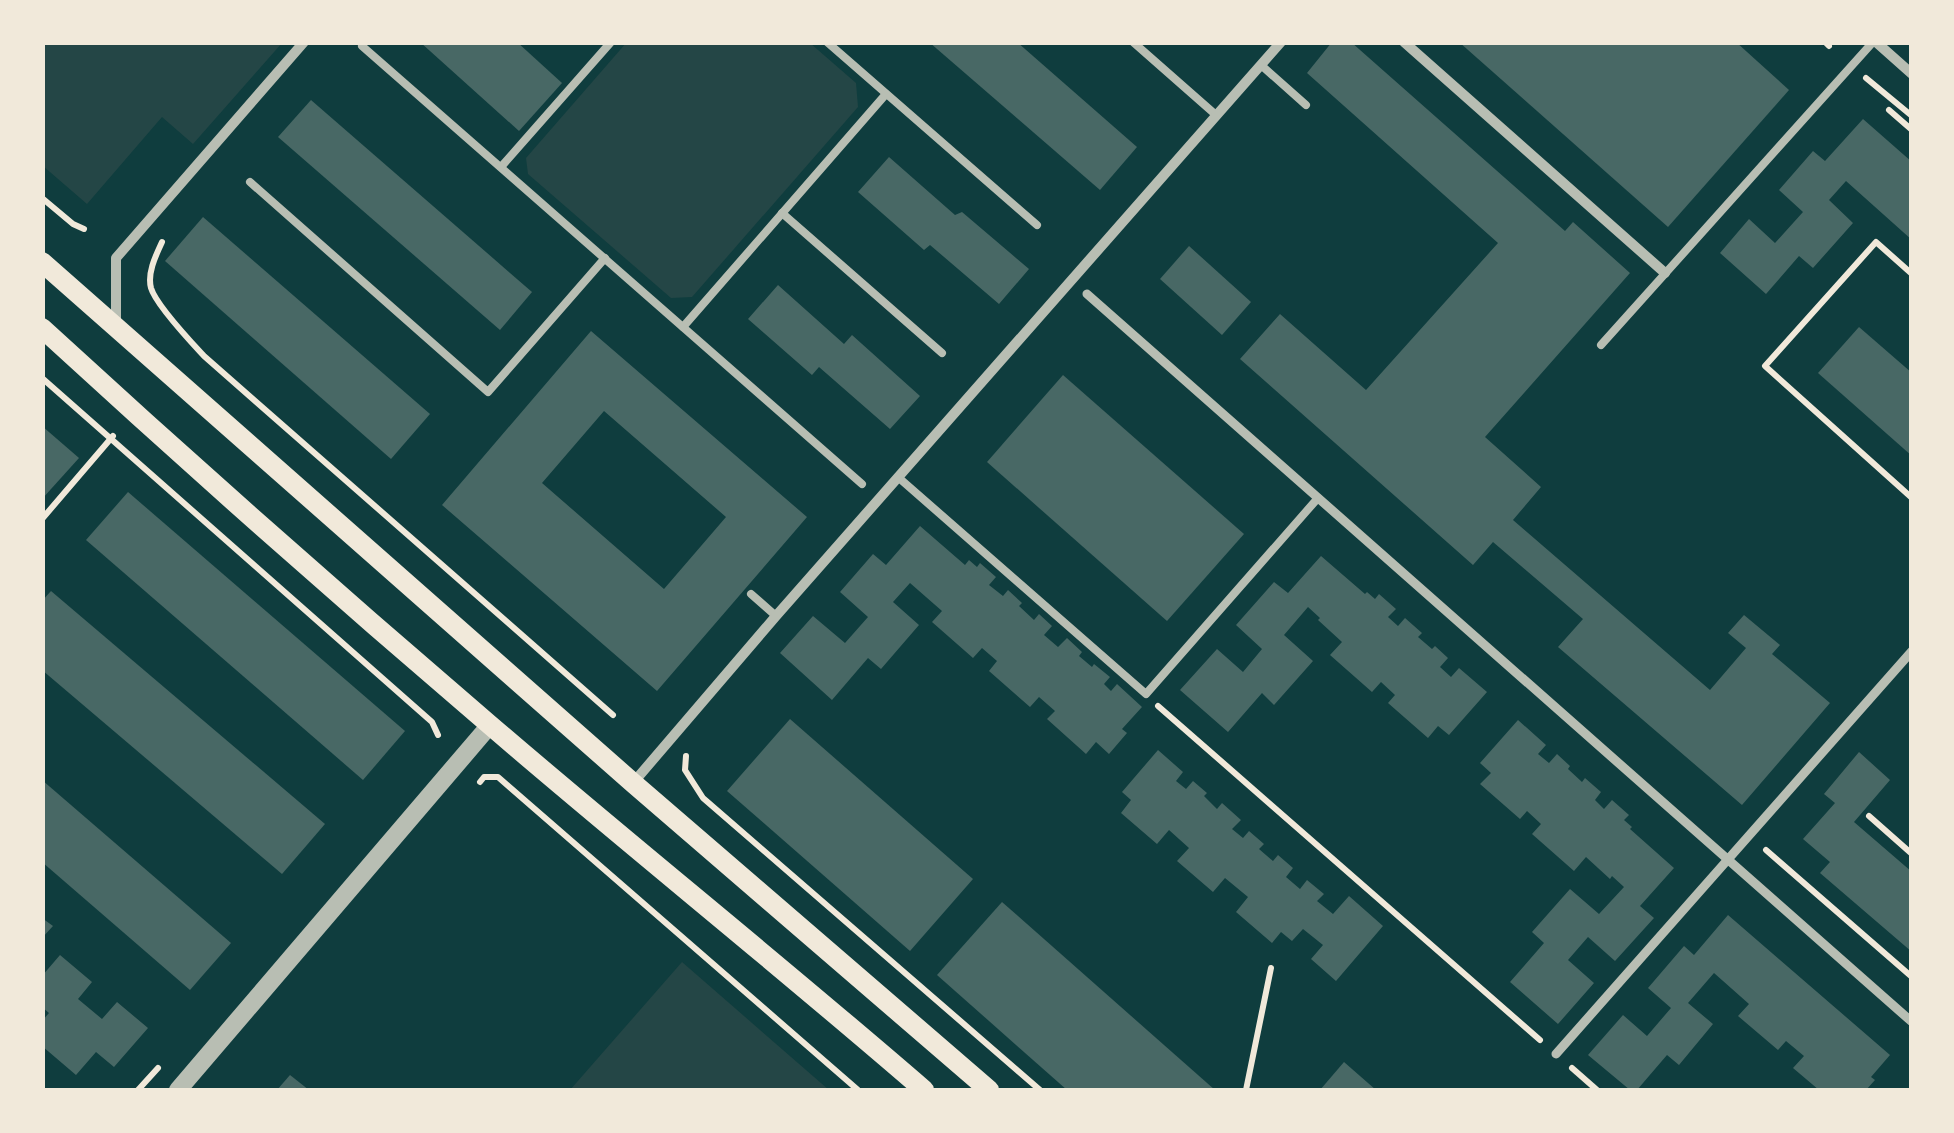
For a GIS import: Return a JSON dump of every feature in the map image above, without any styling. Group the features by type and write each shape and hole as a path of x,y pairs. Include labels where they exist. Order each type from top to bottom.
{"main road":[{"path":"42,262 633,783 989,1090"},
{"path":"42,328 490,726 924,1090"}],"street":[{"path":"116,328 116,258 304,42"},
{"path":"633,783 1281,42"},
{"path":"1404,42 1665,273"},
{"path":"1874,42 1912,74"},
{"path":"1087,294 1912,1022"},
{"path":"1556,1054 1912,651"},
{"path":"178,1090 490,726"}],"lane":[{"path":"827,42 1037,225"},
{"path":"1133,42 1216,115"},
{"path":"1600,345 1874,42"},
{"path":"501,167 604,45"},
{"path":"362,46 862,484"},
{"path":"1261,65 1306,105"},
{"path":"683,327 886,94"},
{"path":"250,182 488,392 605,258"},
{"path":"782,213 942,353"},
{"path":"899,478 1146,694 1318,498"},
{"path":"751,594 776,616"}],"path":[{"path":"1864,77 1912,116"},
{"path":"1889,110 1912,130"},
{"path":"42,198 84,229"},
{"path":"166,232 153,263 151,287 170,317 204,356 613,715"},
{"path":"1912,274 1876,242 1765,366 1912,498"},
{"path":"42,378 432,722 438,736"},
{"path":"42,519 134,412"},
{"path":"1146,694 1598,1090"},
{"path":"685,770 702,798 1040,1090"},
{"path":"472,791 484,777 498,777 858,1090"},
{"path":"1869,816 1912,854"},
{"path":"1748,835 1912,978"},
{"path":"1246,1090 1272,968"}],"shaded area":[{"path":"43,42 282,43 193,144 162,117 87,204 43,166"},
{"path":"627,42 810,43 856,83 858,107 692,297 671,298 528,174 526,158"},
{"path":"682,962 829,1090 570,1090"}],"building":[{"path":"420,42 517,42 562,83 519,131"},
{"path":"929,42 1017,42 1137,147 1100,190"},
{"path":"1332,42 1351,42 1565,231 1573,222 1630,273 1485,437 1541,487 1513,520 1710,690 1746,648 1728,633 1744,615 1780,645 1772,654 1830,703 1742,805 1558,647 1583,619 1493,542 1473,565 1240,359 1280,314 1366,390 1498,243 1307,73"},
{"path":"1459,42 1736,42 1789,90 1668,227"},
{"path":"311,100 532,292 500,330 278,137"},
{"path":"1863,119 1912,162 1912,240 1846,181 1829,200 1853,223 1813,268 1799,256 1766,294 1720,253 1749,219 1775,243 1803,212 1779,190 1813,151 1825,161"},
{"path":"889,157 955,215 962,212 1029,269 999,304 930,245 924,250 858,192"},
{"path":"203,217 430,414 391,459 165,261"},
{"path":"1189,246 1251,302 1222,335 1160,279"},
{"path":"778,285 844,344 852,335 920,396 890,429 819,367 812,375 748,319"},
{"path":"1859,327 1912,373 1912,456 1818,373"},
{"path":"591,331 807,517 657,691 442,505","holes":["604,411 726,517 664,589 542,483"]},
{"path":"1063,375 1244,534 1167,621 987,462"},
{"path":"42,426 79,458 42,499"},
{"path":"128,492 405,731 363,780 86,540"},
{"path":"920,526 965,565 969,560 977,567 980,563 996,577 989,585 1003,596 1008,590 1034,620 1039,614 1052,626 1044,635 1058,647 1067,638 1082,652 1079,656 1110,677 1104,684 1111,691 1117,684 1142,707 1122,729 1127,733 1109,754 1096,742 1086,754 1047,719 1055,711 1039,697 1030,707 989,671 997,661 982,648 973,658 932,622 942,611 910,583 893,602 919,625 881,669 868,658 832,700 780,653 813,616 845,643 868,617 840,592 873,554 886,565"},
{"path":"1321,556 1365,594 1375,599 1379,594 1396,609 1388,617 1398,626 1405,618 1422,633 1418,637 1448,658 1440,667 1451,677 1459,668 1487,692 1449,735 1438,726 1428,738 1388,703 1395,695 1381,682 1372,692 1330,655 1342,642 1308,607 1284,635 1313,661 1274,705 1262,693 1228,732 1180,690 1217,649 1243,672 1262,649 1236,625 1274,582 1288,593"},
{"path":"51,591 325,824 282,874 42,670 42,601"},
{"path":"790,719 973,879 910,951 727,791"},
{"path":"1518,720 1546,745 1538,754 1549,763 1557,754 1582,782 1585,778 1601,792 1595,800 1604,809 1612,800 1629,815 1624,820 1630,829 1674,868 1640,906 1654,918 1615,961 1588,937 1568,960 1594,983 1558,1024 1510,982 1544,943 1532,932 1570,889 1599,914 1624,887 1586,857 1574,871 1532,834 1541,824 1527,811 1520,819 1480,784 1491,773 1480,763"},
{"path":"1158,750 1183,772 1176,781 1186,789 1193,781 1217,809 1222,803 1241,820 1232,829 1243,838 1249,831 1264,844 1259,849 1273,861 1278,855 1293,868 1286,877 1300,889 1307,880 1324,894 1317,901 1333,914 1349,896 1383,926 1336,981 1311,959 1323,945 1303,929 1292,941 1281,932 1272,943 1236,912 1248,897 1225,878 1213,892 1177,861 1189,848 1169,830 1157,844 1121,813 1131,800 1122,792"},
{"path":"1859,752 1890,780 1854,822 1912,872 1912,952 1820,873 1830,862 1803,839 1835,803 1824,794"},
{"path":"42,780 231,943 190,990 42,862"},
{"path":"1002,902 1215,1090 1067,1090 937,975"},
{"path":"1728,915 1890,1055 1871,1077 1875,1080 1866,1090 1819,1090 1793,1068 1804,1056 1786,1041 1778,1050 1738,1016 1749,1004 1714,973 1688,1003 1713,1024 1679,1065 1667,1055 1637,1090 1630,1090 1588,1055 1623,1015 1647,1036 1671,1008 1648,988 1684,946 1694,955"},
{"path":"42,918 53,926 42,938"},
{"path":"60,955 92,982 78,999 102,1019 117,1002 148,1028 114,1067 96,1052 76,1075 42,1046 42,1021 49,1013 42,1007 42,976"},
{"path":"1344,1062 1376,1090 1320,1090"},
{"path":"290,1075 309,1090 277,1090"}]}
